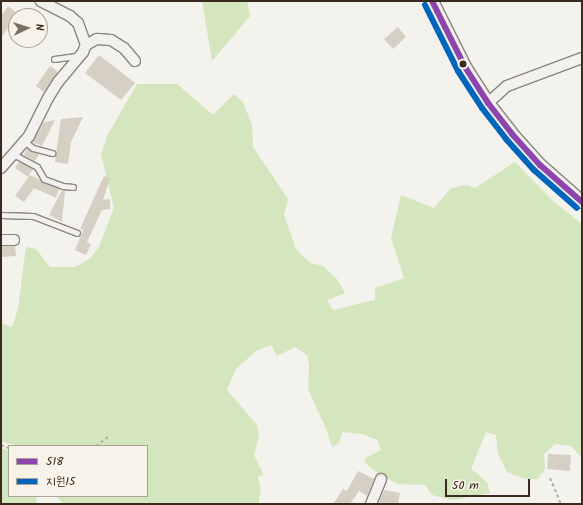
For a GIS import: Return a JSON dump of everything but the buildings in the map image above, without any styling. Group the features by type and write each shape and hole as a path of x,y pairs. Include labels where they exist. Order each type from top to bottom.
{"street":[{"path":"41,1 70,16 78,23 86,45"},
{"path":"432,1 465,66 488,103 512,134 540,165 582,202"},
{"path":"1,168 24,141 58,82 79,58 86,45 97,39 111,40 124,48 135,61"},
{"path":"488,103 507,86 582,58"},
{"path":"1,240 14,240"},
{"path":"371,504 381,479"}],"lane":[{"path":"54,59 76,56 79,58"},
{"path":"24,141 33,148 52,153"},
{"path":"13,154 37,167 44,179 63,186 73,186"},
{"path":"1,215 33,216 77,233"}],"path":[{"path":"97,445 108,437"},
{"path":"550,478 562,504"}],"green space":[{"path":"202,1 247,1 250,16 212,61"},
{"path":"137,84 177,84 213,115 234,94 243,102 252,125 253,147 288,199 284,215 296,249 310,263 323,266 337,279 345,293 327,300 333,310 375,300 375,288 404,278 391,238 401,195 434,208 451,188 467,185 475,188 515,162 553,201 582,224 582,455 580,456 571,446 555,444 544,454 545,469 538,479 525,479 507,472 498,454 496,435 486,432 471,469 487,482 490,493 453,500 432,495 425,485 398,484 376,472 364,462 367,457 381,450 377,440 362,434 342,432 339,443 332,447 327,431 308,389 309,365 307,355 295,347 277,356 271,345 256,351 236,369 227,390 257,425 259,437 254,455 264,475 258,476 261,493 259,504 63,504 57,497 148,497 148,445 15,445 1,441 1,320 3,324 12,327 18,309 26,247 36,249 50,267 75,267 91,258 99,246 114,208 101,154 107,136"},
{"path":"1,448 8,451 8,497 36,497 37,504 1,504"}],"transit line":[{"name":"518","path":"432,1 465,67 488,103 512,134 540,165 582,202"},
{"name":"지원15","path":"425,5 458,71 482,108 506,139 534,170 577,208"}]}
